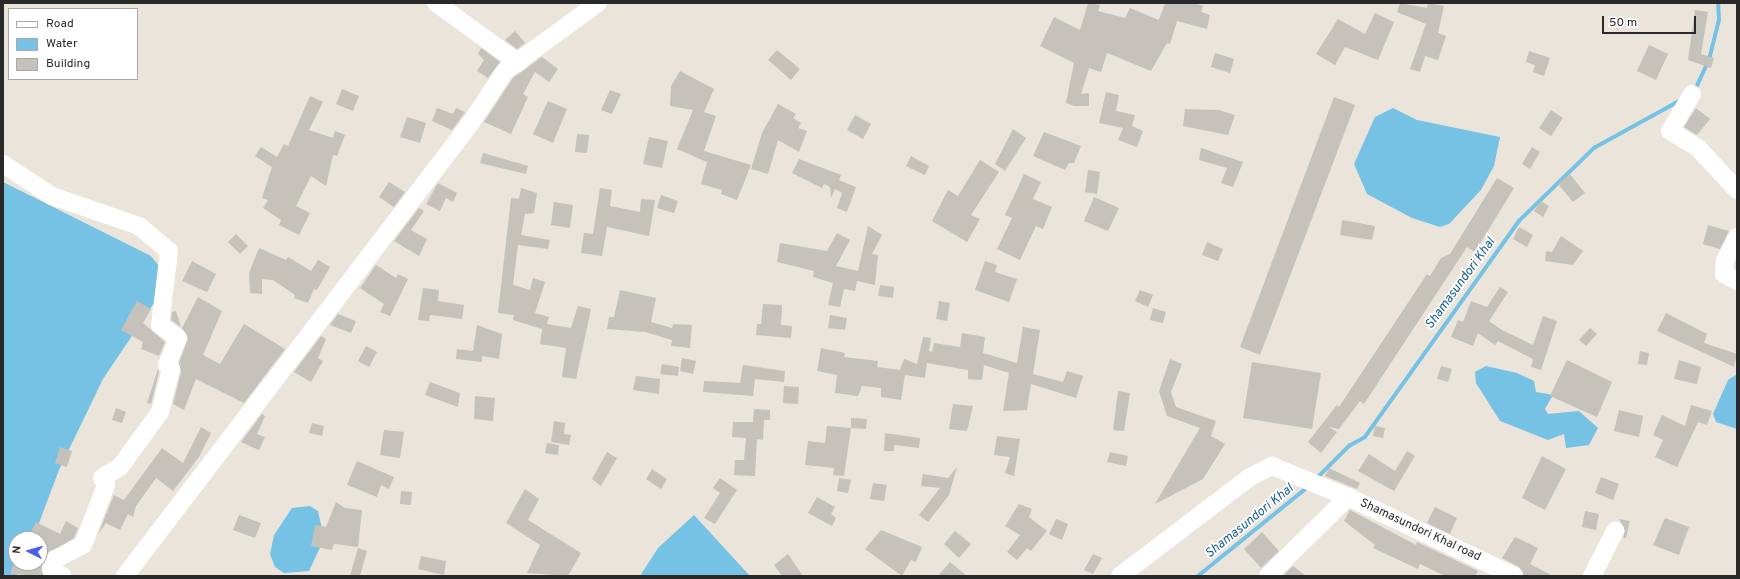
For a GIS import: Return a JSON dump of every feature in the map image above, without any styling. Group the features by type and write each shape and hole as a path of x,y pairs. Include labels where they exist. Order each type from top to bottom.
{"street":[{"path":"436,3 519,63"},
{"path":"125,576 470,124 505,71 519,63 598,3"},
{"path":"1692,94 1670,131 1698,148 1737,190"},
{"path":"3,164 52,196 139,226 169,251 160,325 178,338 167,365 171,369 160,412 120,467 102,478 106,485 83,545 55,559 51,569 62,576"},
{"path":"1737,237 1725,261 1724,274 1737,281"},
{"name":"Shamasundori Khal road","path":"1120,576 1250,477 1272,466 1331,489 1514,576"},
{"path":"1268,576 1348,497"},
{"path":"1592,576 1615,531"}],"water":[{"path":"1393,108 1417,120 1500,137 1494,166 1481,190 1449,224 1440,227 1412,218 1367,194 1354,164 1375,117"},
{"path":"3,182 151,256 162,270 154,303 103,379 59,470 36,531 8,531 8,571 18,571 16,576 3,576"},
{"path":"1486,366 1517,373 1534,381 1536,392 1553,395 1545,409 1548,414 1579,411 1598,428 1589,445 1566,448 1564,434 1548,440 1500,421 1476,383 1475,372"},
{"path":"1737,374 1737,429 1716,422 1713,414 1728,380"},
{"path":"310,506 318,511 324,539 309,571 284,573 275,567 270,554 274,535 292,508"},
{"path":"694,515 750,576 640,576 658,548"}],"building":[{"path":"1088,3 1100,5 1098,11 1125,18 1130,8 1159,20 1165,3 1194,3 1203,6 1201,12 1210,15 1207,29 1177,21 1170,44 1167,43 1151,71 1107,53 1101,72 1089,68 1081,94 1089,93 1089,106 1074,106 1066,103 1074,63 1040,46 1054,17 1080,30"},
{"path":"1400,3 1427,8 1428,3 1444,6 1438,33 1446,36 1438,60 1425,56 1420,72 1410,69 1426,24 1397,12"},
{"path":"1695,10 1708,12 1701,54 1714,58 1711,68 1688,60"},
{"path":"1375,13 1394,22 1378,60 1345,47 1335,65 1316,54 1338,19 1365,34"},
{"path":"515,31 525,43 517,49 505,40"},
{"path":"1649,45 1668,54 1656,80 1637,71"},
{"path":"481,48 500,62 488,78 477,71 484,60 478,54"},
{"path":"777,50 800,69 791,80 768,60"},
{"path":"1529,51 1550,58 1544,76 1533,72 1535,65 1526,62"},
{"path":"1215,53 1234,59 1230,73 1211,67"},
{"path":"542,57 558,69 549,82 535,72 523,94 528,97 511,134 484,122 513,78"},
{"path":"680,71 714,89 704,112 716,116 704,151 751,165 737,200 721,194 722,190 701,184 707,162 677,149 693,110 670,106 671,86"},
{"path":"342,89 359,96 353,111 336,104"},
{"path":"610,90 621,94 612,114 601,110"},
{"path":"1106,92 1119,95 1116,111 1135,115 1132,126 1143,131 1137,147 1118,140 1123,128 1099,123"},
{"path":"310,96 323,102 309,130 333,138 335,131 345,135 337,156 333,155 326,186 311,176 296,206 310,213 299,235 279,225 281,220 263,208 268,200 262,198 272,167 255,156 261,147 277,157 284,144 288,146"},
{"path":"1334,97 1355,105 1260,355 1240,347"},
{"path":"548,101 567,109 553,143 533,134"},
{"path":"778,104 796,114 793,118 801,123 798,128 807,131 799,152 778,140 768,174 751,169 762,133"},
{"path":"437,108 453,114 456,108 465,112 452,130 432,121"},
{"path":"1696,108 1710,119 1697,135 1684,127"},
{"path":"1185,109 1219,110 1235,115 1228,135 1183,126"},
{"path":"1551,110 1563,118 1551,136 1539,128"},
{"path":"855,115 871,124 863,139 847,130"},
{"path":"407,117 426,123 420,143 400,137"},
{"path":"1013,129 1026,138 1005,171 995,164"},
{"path":"1044,132 1081,146 1074,163 1069,163 1065,170 1033,156"},
{"path":"577,134 589,135 587,153 575,152"},
{"path":"649,137 668,141 662,168 643,164"},
{"path":"1532,147 1540,152 1530,169 1522,164"},
{"path":"1201,148 1243,162 1233,187 1221,183 1227,168 1199,160"},
{"path":"483,153 528,166 526,174 480,163"},
{"path":"911,156 929,166 925,175 906,166"},
{"path":"799,159 841,175 839,180 856,187 847,212 837,208 842,193 835,189 831,198 830,187 824,184 822,188 792,173"},
{"path":"980,160 999,172 971,215 980,219 967,242 932,221 948,190 958,196"},
{"path":"1088,170 1100,172 1097,194 1085,192"},
{"path":"1024,174 1041,182 1033,199 1052,207 1043,229 1036,226 1020,260 997,249 1012,218 1005,215"},
{"path":"1570,174 1585,193 1573,202 1558,184"},
{"path":"1497,178 1514,188 1475,252 1467,247 1364,404 1360,401 1339,429 1329,427 1337,432 1321,453 1308,442 1337,405 1339,407 1427,274 1430,276 1441,258 1450,254"},
{"path":"389,182 405,192 394,207 379,197"},
{"path":"438,183 457,193 453,202 446,198 440,211 426,204"},
{"path":"521,188 537,193 534,213 525,214 521,235 550,240 548,249 518,245 513,285 530,290 533,278 545,282 535,313 549,317 547,324 571,328 578,306 591,309 576,379 562,377 566,348 540,344 542,329 513,320 514,315 498,313 511,198 519,199"},
{"path":"600,188 612,190 610,206 640,212 641,199 655,200 649,236 607,227 602,256 581,253 584,233 593,234"},
{"path":"661,195 678,201 674,213 657,208"},
{"path":"1094,197 1119,208 1108,231 1084,221"},
{"path":"1541,201 1549,206 1543,217 1534,211"},
{"path":"554,202 573,205 570,228 551,225"},
{"path":"419,208 424,211 411,230 427,239 419,256 394,241"},
{"path":"1342,220 1375,226 1372,240 1340,235"},
{"path":"1708,225 1729,231 1720,249 1703,244"},
{"path":"868,226 882,235 872,254 878,255 875,285 857,281 855,291 844,289 840,307 828,305 833,283 813,277 814,271 777,262 780,243 827,251 837,233 850,240 836,266 858,271"},
{"path":"1519,227 1533,235 1527,247 1513,239"},
{"path":"236,234 248,246 240,254 228,242"},
{"path":"1561,236 1583,251 1573,265 1545,261 1546,251 1552,252"},
{"path":"1207,242 1223,249 1218,261 1202,255"},
{"path":"259,248 286,260 288,257 311,271 318,260 330,267 317,290 314,289 308,303 294,298 295,295 273,280 262,279 262,294 250,293 249,273"},
{"path":"192,261 216,274 207,292 182,281"},
{"path":"985,261 997,265 995,272 1017,279 1009,302 975,290"},
{"path":"376,265 396,278 398,274 408,279 390,316 380,312 384,304 360,288"},
{"path":"880,285 894,287 893,298 878,296"},
{"path":"1500,287 1508,292 1489,321 1502,330 1533,345 1543,316 1557,321 1541,370 1531,367 1533,359 1498,341 1495,345 1478,333 1473,346 1451,337 1458,320 1463,322 1471,301 1487,307"},
{"path":"423,288 439,290 438,301 464,305 462,319 430,315 429,321 418,320"},
{"path":"620,290 656,298 651,322 672,328 673,324 692,325 690,348 671,346 672,340 645,332 607,329 609,317 614,317"},
{"path":"1140,290 1153,295 1148,307 1135,301"},
{"path":"198,297 222,311 203,355 220,364 244,324 285,349 244,403 196,379 184,410 173,404 181,372 179,363 188,338 182,328"},
{"path":"137,301 151,309 143,323 165,342 159,356 141,349 143,342 121,330"},
{"path":"939,301 950,303 947,321 936,319"},
{"path":"763,304 782,305 781,325 792,326 791,338 756,335 757,324 761,324"},
{"path":"1153,308 1166,312 1163,323 1150,320"},
{"path":"176,311 181,327 171,320 172,312"},
{"path":"1666,313 1707,334 1704,343 1737,354 1734,367 1657,331"},
{"path":"338,314 356,321 351,333 330,325"},
{"path":"830,315 847,318 845,330 828,328"},
{"path":"477,325 502,334 499,359 482,356 482,362 456,359 457,349 473,351"},
{"path":"1023,327 1040,330 1033,374 1063,382 1067,371 1083,376 1076,398 1031,384 1027,410 1003,411 1009,373 984,365 982,380 968,379 968,370 927,363 925,378 905,375 901,400 881,397 881,388 862,386 858,396 835,393 837,375 817,371 821,348 845,353 844,357 878,361 877,367 900,370 904,359 917,364 923,337 931,338 929,351 932,352 934,343 960,347 962,333 985,337 983,353 1017,363"},
{"path":"1590,328 1597,334 1586,346 1579,340"},
{"path":"321,336 326,339 318,358 323,361 311,382 294,372"},
{"path":"366,346 377,352 369,367 358,361"},
{"path":"1640,351 1649,353 1647,365 1638,364"},
{"path":"682,358 696,361 693,374 680,371"},
{"path":"1170,359 1182,364 1171,392 1176,407 1216,421 1211,436 1225,444 1203,479 1155,504 1200,428 1167,416 1159,391"},
{"path":"1567,360 1612,382 1597,417 1550,396"},
{"path":"1679,360 1701,367 1697,384 1674,379"},
{"path":"1252,362 1321,373 1312,429 1243,418"},
{"path":"662,364 679,367 678,376 660,374"},
{"path":"743,365 785,371 784,382 755,379 753,396 703,392 704,381 740,383"},
{"path":"1441,366 1452,369 1448,382 1437,379"},
{"path":"158,369 159,372 151,404 147,403"},
{"path":"636,376 660,379 659,394 633,390"},
{"path":"430,382 460,393 458,407 425,395"},
{"path":"784,386 799,387 798,404 783,403"},
{"path":"1118,391 1130,393 1124,431 1113,430"},
{"path":"475,396 495,398 493,421 474,419"},
{"path":"953,404 973,406 967,431 949,429"},
{"path":"1691,405 1712,411 1707,425 1698,422 1677,467 1655,457 1663,440 1653,435 1662,415 1685,426"},
{"path":"116,408 126,412 122,423 112,420"},
{"path":"754,409 770,410 770,420 764,420 763,440 757,439 755,476 734,475 735,460 744,460 746,438 732,437 733,422 753,422"},
{"path":"1619,410 1643,416 1639,437 1614,431"},
{"path":"262,414 265,416 257,434 265,437 259,450 241,442"},
{"path":"851,418 867,419 866,429 851,428"},
{"path":"554,421 565,423 564,434 571,435 569,445 551,442"},
{"path":"312,423 324,426 322,436 309,433"},
{"path":"827,426 851,428 844,476 833,475 834,468 805,465 808,441 825,443"},
{"path":"1375,426 1385,428 1383,438 1373,436"},
{"path":"201,427 211,433 199,457 173,491 156,478 136,506 133,517 128,514 120,530 106,523 98,534 114,495 124,500 162,448 183,463"},
{"path":"384,430 404,432 400,458 380,455"},
{"path":"885,433 920,438 919,448 894,445 894,451 884,451"},
{"path":"997,436 1020,439 1014,476 1005,473 1010,457 994,455"},
{"path":"547,443 559,445 558,455 545,453"},
{"path":"60,447 72,451 67,467 55,463"},
{"path":"1407,451 1415,456 1394,491 1358,471 1369,454 1395,471"},
{"path":"607,452 617,458 601,486 592,479"},
{"path":"1110,452 1128,456 1126,466 1107,462"},
{"path":"1542,456 1566,469 1545,510 1522,498"},
{"path":"357,461 394,477 389,489 381,485 377,497 347,485"},
{"path":"957,467 949,495 928,522 919,515 940,488 921,486 923,474 948,478"},
{"path":"1329,468 1360,483 1357,489 1325,476"},
{"path":"652,469 667,479 661,489 646,479"},
{"path":"1601,477 1619,484 1613,500 1595,493"},
{"path":"720,478 737,490 715,524 704,518 720,493 713,488"},
{"path":"839,478 851,480 848,493 837,491"},
{"path":"873,483 887,485 884,501 870,499"},
{"path":"525,489 539,499 528,520 581,553 568,576 527,573 540,545 506,523"},
{"path":"401,491 412,492 411,505 400,504"},
{"path":"817,497 835,507 831,514 836,518 832,526 808,513"},
{"path":"336,502 345,508 362,510 358,547 334,544 332,550 311,546 315,525 326,527"},
{"path":"1019,504 1032,509 1029,517 1047,531 1031,551 1027,548 1017,560 1007,552 1020,535 1005,526"},
{"path":"1435,507 1457,518 1450,534 1427,523"},
{"path":"1350,510 1416,545 1417,542 1478,571 1475,576 1445,576 1420,564 1418,569 1373,548 1375,545 1344,521"},
{"path":"1585,511 1599,514 1596,530 1582,527"},
{"path":"239,515 261,523 255,538 233,530"},
{"path":"1665,518 1689,527 1679,555 1653,545"},
{"path":"1056,519 1068,524 1062,540 1049,534"},
{"path":"1619,519 1630,521 1626,538 1623,538 1625,530"},
{"path":"66,521 78,528 74,538 48,554 48,531 31,531 36,522 60,534"},
{"path":"881,530 922,547 916,562 911,560 902,576 865,549"},
{"path":"955,531 971,544 959,558 944,544"},
{"path":"1262,532 1279,551 1261,568 1244,549"},
{"path":"1515,537 1538,548 1530,564 1553,576 1524,576 1519,567 1502,558"},
{"path":"358,548 367,551 360,576 350,576"},
{"path":"788,554 803,576 782,576 774,565"},
{"path":"1093,554 1102,558 1093,574 1084,570"},
{"path":"421,556 446,561 444,575 418,569"},
{"path":"950,562 967,576 938,576"},
{"path":"1293,566 1306,576 1283,576"},
{"path":"11,571 43,571 43,576 10,574"}],"waterway":[{"name":"Shamasundori Khal","path":"1695,90 1709,60 1719,20 1718,3"},
{"name":"Shamasundori Khal","path":"1316,479 1349,446 1365,437 1519,221 1594,148 1681,100"},
{"name":"Shamasundori Khal","path":"1198,576 1308,487"}]}
